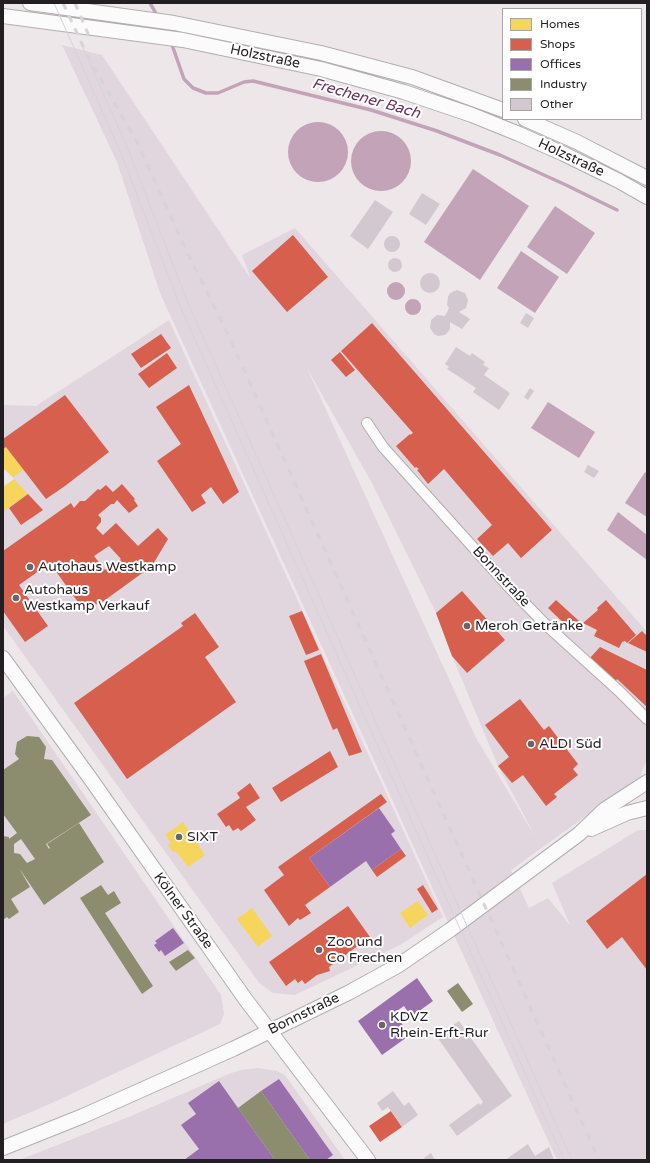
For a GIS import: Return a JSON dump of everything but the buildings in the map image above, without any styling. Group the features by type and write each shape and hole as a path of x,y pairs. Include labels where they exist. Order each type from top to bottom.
{"main road":[{"name":"Holzstraße","path":"30,3 174,23 321,53 412,77 502,110"},
{"name":"Holzstraße","path":"3,16 183,40 321,69 404,92 472,115 564,154 619,181 647,197"},
{"name":"Holzstraße","path":"527,120 577,142 647,178"},
{"name":"Kölner Straße","path":"3,658 90,778 246,1000 368,1160"},
{"name":"Bonnstraße","path":"3,1148 82,1116 233,1049 348,993 399,965 450,930 579,834 604,810 647,782"},
{"name":"Bonnstraße","path":"579,834 627,813 647,808"}],"street":[{"name":"Bonnstraße","path":"367,423 383,447 507,586 647,719"}],"shaded area":[{"path":"62,45 102,55 251,279 242,255 295,228 647,632 647,758 640,777 511,870 529,908 548,898 570,925 552,883 638,830 647,830 647,1160 557,1160 160,293 117,162","holes":["307,368 373,485 436,613 452,656 498,766 536,838 475,736"]},
{"path":"318,122 335,127 343,135 348,152 343,169 335,177 318,182 301,177 293,169 288,152 293,135 301,127"},
{"path":"381,131 397,136 402,140 406,145 411,161 406,177 402,182 397,186 381,191 365,186 360,182 356,177 351,161 356,145 360,140 365,136"},
{"path":"473,169 529,206 480,280 424,242"},
{"path":"555,206 595,233 567,274 527,247"},
{"path":"521,251 559,277 535,313 497,288"},
{"path":"392,282 400,282 405,287 403,298 400,300 392,300 387,295 387,287"},
{"path":"410,299 416,299 421,304 419,313 416,315 410,315 405,310 405,304"},
{"path":"169,320 443,917 400,945 295,995 273,993 260,984 3,626 3,487 14,479 3,468 3,406 36,406"},
{"path":"548,402 595,432 579,458 531,428"},
{"path":"645,472 647,474 647,517 625,503"},
{"path":"618,512 647,535 647,560 607,530"},
{"path":"13,691 221,995 224,1014 220,1024 52,1103 3,1124 3,698"},
{"path":"258,1068 277,1071 285,1075 345,1160 19,1160 131,1116 231,1073"}],"waterway":[{"name":"Frechener Bach","path":"150,3 158,17"},
{"name":"Frechener Bach","path":"171,42 184,79 193,88 206,93 218,93 244,82 253,81 371,110 437,131 500,155 617,210"}],"tram line":[{"path":"54,3 120,151 180,306 564,1160"},
{"path":"80,41 128,149 188,303 572,1160"}],"railway":[{"path":"63,3 90,61 136,140 187,252 226,330 599,1160"},
{"path":"75,3 89,36"}],"place":[{"name":"Autohaus Westkamp","path":"30,567"},
{"name":"Autohaus Westkamp Verkauf","path":"16,598"},
{"name":"Meroh Getränke","path":"467,626"},
{"name":"ALDI Süd","path":"531,744"},
{"name":"SIXT","path":"179,837"},
{"name":"Zoo und Co Frechen","path":"319,950"},
{"name":"KDVZ Rhein-Erft-Rur","path":"382,1025"}]}
